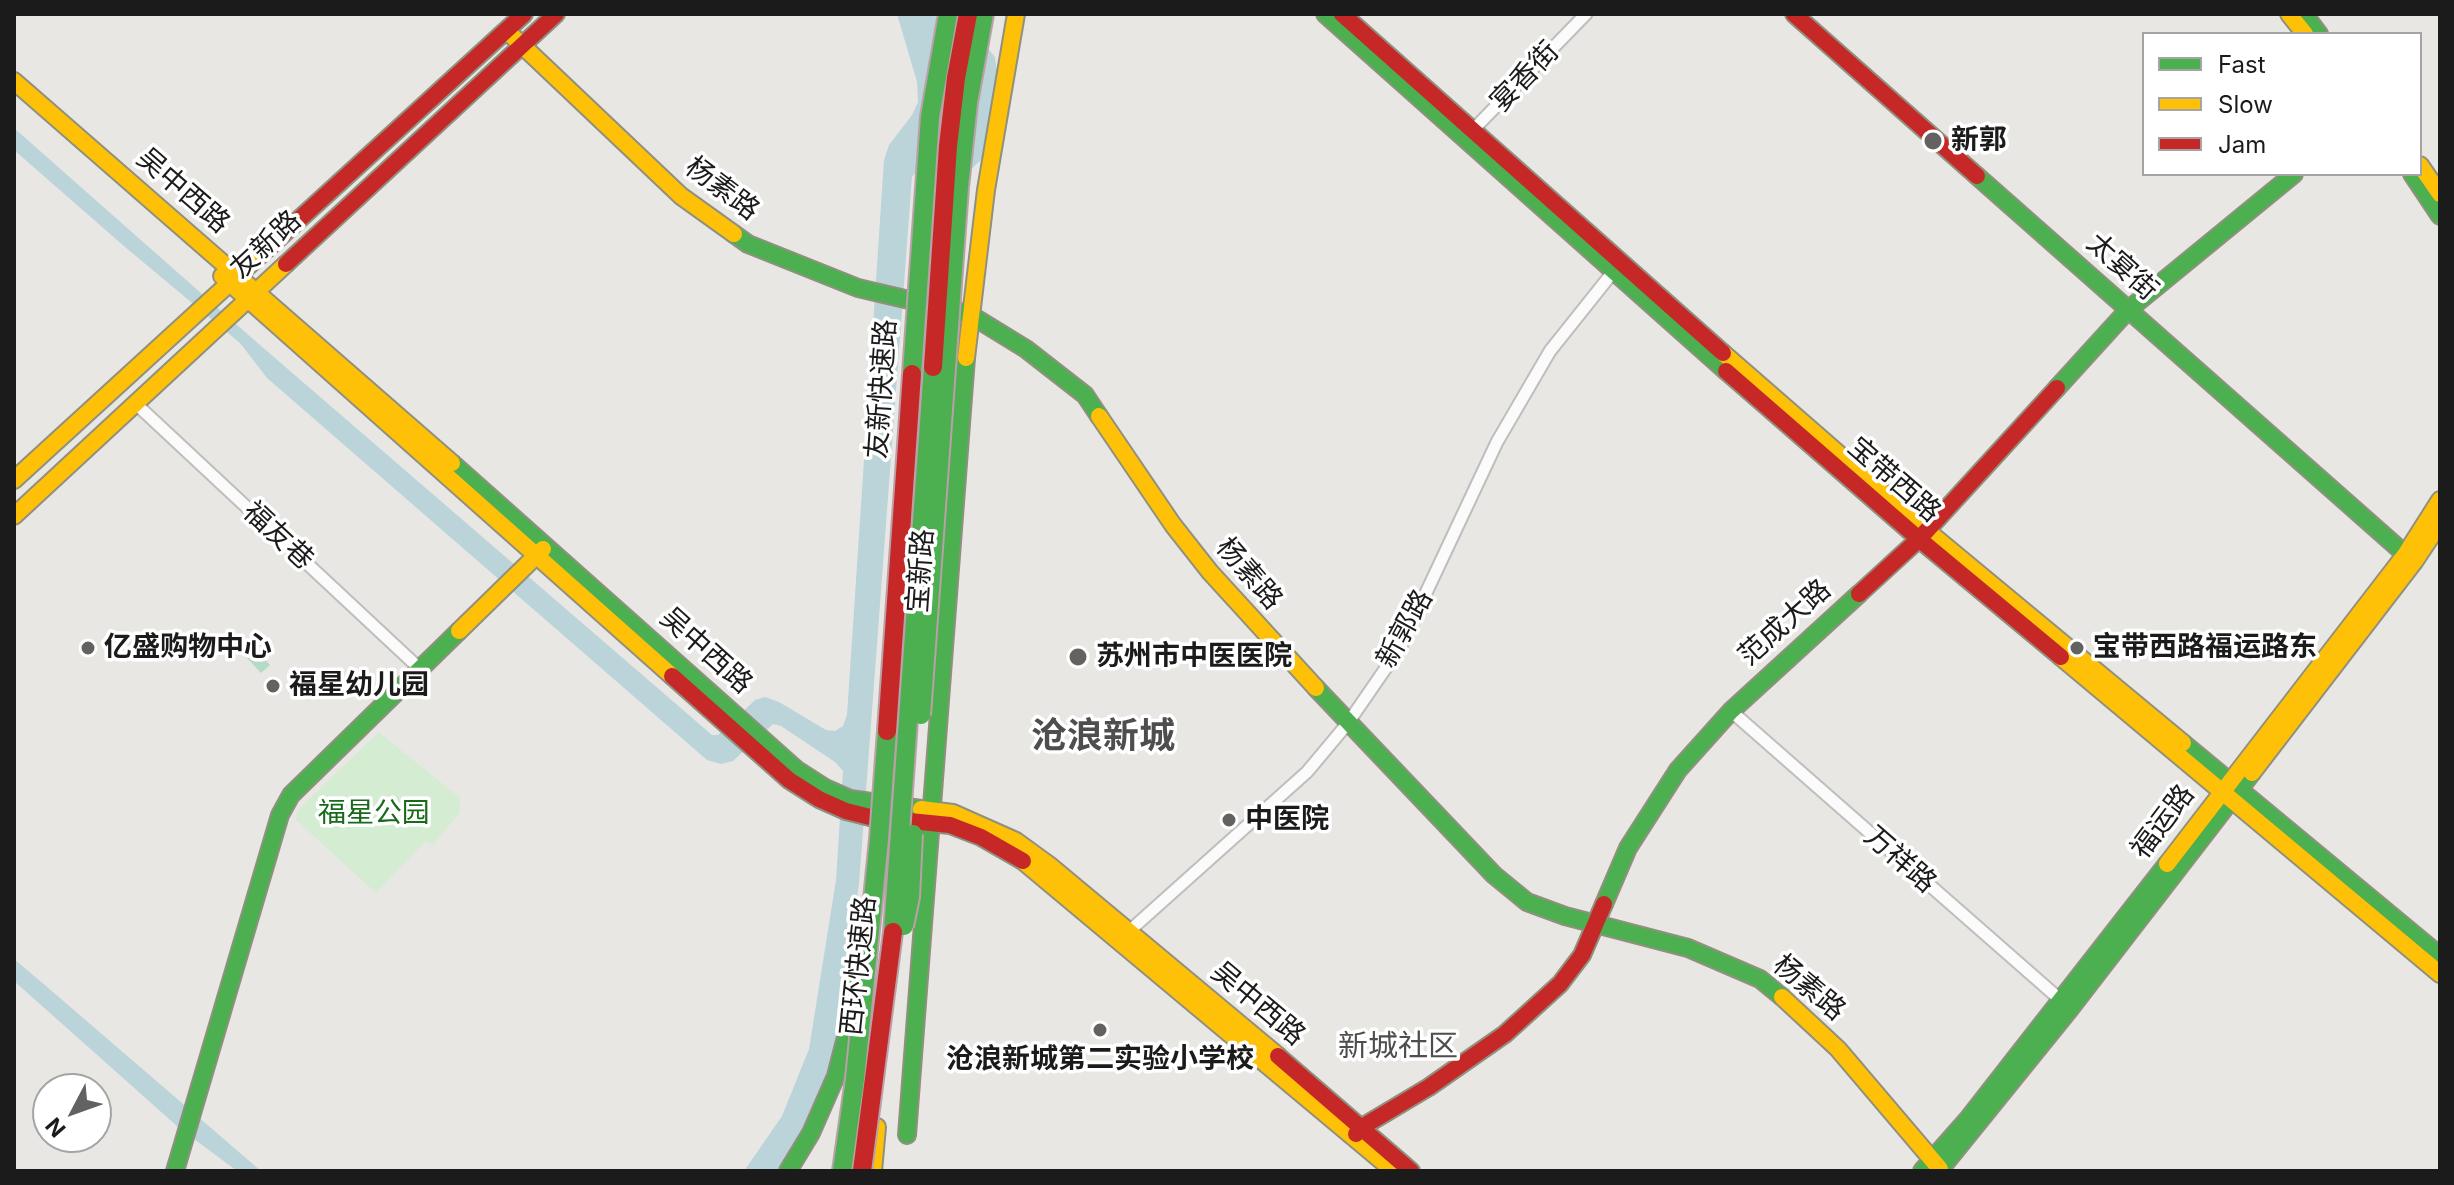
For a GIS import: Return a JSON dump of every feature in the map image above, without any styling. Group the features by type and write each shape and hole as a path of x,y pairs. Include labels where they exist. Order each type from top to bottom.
{"main road":[{"name":"友新路","path":"14,480 524,14"},
{"name":"友新路","path":"14,516 556,14"},
{"name":"友新快速路","path":"883,770 928,143 948,14"},
{"name":"友新快速路","path":"904,766 948,146 968,14"},
{"path":"873,1171 900,946 925,820 959,187 972,77 984,14"},
{"name":"宝新路","path":"907,1135 925,820 969,314 1016,14"},
{"name":"宝带西路","path":"1325,14 1922,534 2339,882 2440,974"},
{"name":"宝带西路","path":"1342,14 1467,136"},
{"name":"太宴街","path":"1794,14 2410,558"},
{"path":"2289,14 2303,32"},
{"path":"2304,14 2318,32"},
{"name":"杨素路","path":"507,31 681,196 748,244 858,288 969,314 1026,349 1085,395 1192,550 1258,627 1494,875 1527,902 1565,916 1688,948 1760,979 1838,1049 1933,1168"},
{"name":"吴中西路","path":"14,81 245,301 542,550 760,746 835,800 965,830 1010,852 1124,937 1358,1131 1411,1171"},
{"name":"吴中西路","path":"14,95 229,285"},
{"path":"2422,168 2440,194"},
{"name":"范成大路","path":"1358,1131 1460,1067 1505,1034 1560,984 1582,955 1628,848 1678,770 1731,711 1922,534 2128,310 2292,176"},
{"path":"2413,176 2440,216"},
{"name":"福运路","path":"2410,558 2440,500"},
{"name":"福运路","path":"1933,1168 1982,1102 2065,1005 2440,523"},
{"path":"175,1171 264,863 280,815 291,795 542,550"},
{"name":"西环快速路","path":"862,1171 893,935 904,766"},
{"name":"西环快速路","path":"842,1171 855,1079 883,770"},
{"path":"893,935 925,820"},
{"path":"788,1171 824,1106 841,1058 879,839"},
{"name":"宝带西路","path":"2339,882 2440,956"},
{"path":"875,1081 875,1148"},
{"name":"吴中西路","path":"1358,1131 1394,1171"}],"street":[{"name":"宴香街","path":"1467,136 1586,14"},
{"name":"新郭路","path":"1124,937 1307,772 1348,723 1401,646 1497,442 1550,351 1616,268"},
{"name":"福友巷","path":"135,403 420,669"},
{"name":"万祥路","path":"1731,711 2065,1005"}],"green space":[{"path":"255,648 270,665 261,673 246,657"},
{"name":"福星公园","path":"379,732 460,798 460,812 433,845 426,841 376,893 296,820 299,809"}],"water":[{"path":"897,14 935,14 937,21 985,45 995,57 997,72 980,161 961,173 919,169 912,177 859,884 833,1055 815,1108 779,1171 744,1171 782,1116 809,1049 836,880 843,771 835,762 781,726 773,724 733,761 721,764 707,760 267,378 240,343 14,150 14,128 712,735 718,735 755,700 765,697 826,730 835,731 843,726 847,715 884,160 889,145 918,102 917,82"},
{"path":"14,959 261,1171 237,1171 178,1127 14,981"}],"traffic: fast":[{"path":"912,374 930,117 948,14"},
{"path":"921,715 959,187 968,103 984,14"},
{"path":"1325,14 1726,371"},
{"path":"2304,14 2318,32"},
{"path":"1977,176 2414,562"},
{"path":"2057,388 2128,310 2292,176"},
{"path":"2413,176 2440,216"},
{"path":"734,234 748,244 858,288 969,314 1026,349 1085,395 1099,416"},
{"path":"907,1135 966,358"},
{"path":"893,932 933,367"},
{"path":"452,463 797,770 850,799 921,809"},
{"path":"1604,904 1628,848 1678,770 1731,711 1859,594"},
{"path":"175,1171 280,815 291,795 459,631"},
{"path":"1316,688 1494,875 1527,902 1565,916 1688,948 1760,979 1782,997"},
{"path":"842,1171 855,1079 887,731"},
{"path":"2183,743 2440,956"},
{"path":"1939,1171 2070,1009 2252,773"},
{"path":"904,926 910,897 913,834"},
{"path":"1922,1171 1968,1119 2167,864"},
{"path":"788,1171 811,1133 836,1076 858,965"}],"traffic: slow":[{"path":"966,358 986,190 1016,14"},
{"path":"2289,14 2303,32"},
{"path":"507,31 681,196 734,234"},
{"path":"14,81 452,463"},
{"path":"2422,168 2440,194"},
{"path":"14,480 270,246"},
{"path":"14,516 286,264"},
{"path":"222,276 672,676"},
{"path":"1723,353 1926,530 2183,743"},
{"path":"1099,416 1173,525 1210,572 1316,688"},
{"path":"2167,864 2405,555 2440,500"},
{"path":"2252,773 2414,562 2440,523"},
{"path":"459,631 543,549"},
{"path":"2061,657 2440,974"},
{"path":"921,809 953,813 1016,841 1278,1056"},
{"path":"1023,861 1394,1171"},
{"path":"1782,997 1838,1049 1940,1169"},
{"path":"873,1171 877,1127"}],"traffic: jam":[{"path":"270,246 524,14"},
{"path":"286,264 556,14"},
{"path":"933,367 948,146 968,14"},
{"path":"1342,14 1723,353"},
{"path":"1794,14 1977,176"},
{"path":"1726,371 1919,539 2061,657"},
{"path":"887,731 912,374"},
{"path":"1859,594 1919,539 2057,388"},
{"path":"672,676 789,780 819,799 870,817 950,825 981,837 1023,861"},
{"path":"1356,1134 1362,1127 1429,1087 1505,1034 1560,984 1582,955 1604,904"},
{"path":"862,1171 893,932"},
{"path":"1278,1056 1411,1171"}],"place":[{"name":"新郭","path":"1933,141"},
{"name":"亿盛购物中心","path":"88,648"},
{"name":"宝带西路福运路东","path":"2077,648"},
{"name":"苏州市中医医院","path":"1078,657"},
{"name":"福星幼儿园","path":"273,686"},
{"name":"中医院","path":"1229,820"},
{"name":"沧浪新城第二实验小学校","path":"1100,1030"}],"district":[{"name":"沧浪新城","path":"1103,737"},
{"name":"新城社区","path":"1398,1047"}]}
